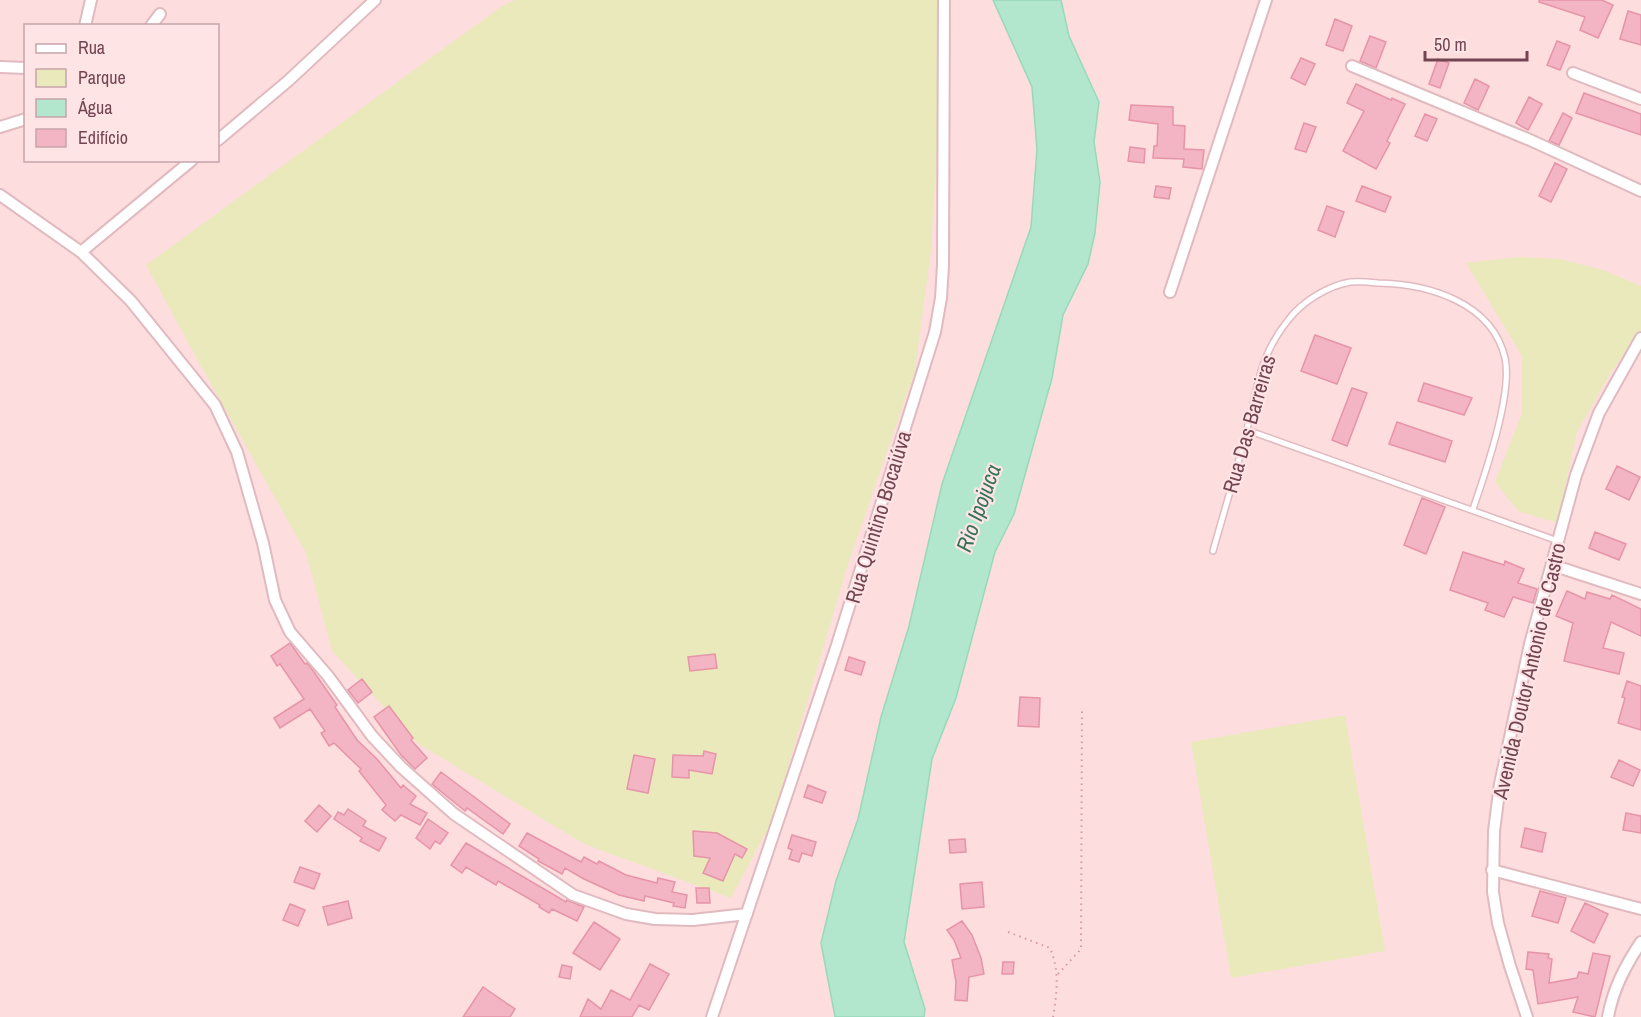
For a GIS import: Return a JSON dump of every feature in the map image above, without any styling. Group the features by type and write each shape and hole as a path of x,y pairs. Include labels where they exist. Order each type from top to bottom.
{"street":[{"path":"85,24 91,0"},
{"path":"219,139 288,81 375,0"},
{"name":"Rua Quintino Bocaiúva","path":"712,1017 837,645 935,332 941,298 943,265 944,0"},
{"path":"1170,292 1266,0"},
{"path":"152,24 160,14"},
{"path":"1352,66 1530,140 1641,191"},
{"path":"0,67 24,68"},
{"path":"1573,73 1641,99"},
{"path":"0,127 24,120"},
{"path":"81,252 190,162"},
{"path":"0,195 81,252 131,301 215,405 237,453 264,543 275,600 290,632 328,676 372,736 401,767 454,814 573,895 626,914 655,919 693,920 747,914"},
{"name":"Avenida Doutor Antonio de Castro","path":"1527,1017 1498,923 1493,892 1494,831 1500,784 1530,644 1587,442 1614,385 1641,338"},
{"path":"1552,564 1641,594"},
{"path":"1492,870 1641,909"},
{"path":"1608,1017 1619,979 1641,942"}],"lane":[{"name":"Rua Das Barreiras","path":"1213,551 1265,356 1276,336 1291,317 1309,301 1329,289 1351,282 1394,283 1447,295 1482,318 1497,339 1505,358 1507,378 1484,479 1473,509"},
{"path":"1247,430 1558,541"}],"path":[{"path":"1058,974 1081,949 1082,708"},
{"path":"1008,932 1050,948 1058,974 1053,1017"}],"green space":[{"path":"515,0 946,0 931,250 915,371 848,564 772,821 731,898 584,844 417,743 332,651 306,553 146,265 502,6"},
{"path":"1518,257 1560,259 1606,271 1641,286 1641,329 1610,374 1577,432 1566,483 1561,524 1518,511 1495,482 1522,413 1522,356 1466,263"},
{"path":"1345,715 1385,951 1231,978 1191,742"}],"water":[{"name":"Rio Ipojuca","path":"993,0 1061,0 1069,36 1099,102 1094,142 1100,182 1095,233 1088,264 1063,315 1052,378 1014,514 995,552 956,698 932,759 904,942 925,1009 924,1017 835,1017 821,943 836,881 858,819 881,717 909,626 942,484 1031,227 1037,149 1032,87"}],"building":[{"path":"1539,0 1602,0 1613,5 1598,38 1580,30 1585,17 1539,2"},
{"path":"1628,11 1641,15 1641,45 1620,39"},
{"path":"1335,19 1352,26 1343,51 1326,45"},
{"path":"1370,36 1386,42 1376,68 1360,61"},
{"path":"1557,41 1570,46 1560,70 1547,65"},
{"path":"1301,58 1315,64 1305,85 1291,78"},
{"path":"1438,59 1449,63 1440,88 1429,84"},
{"path":"1475,79 1489,86 1478,110 1464,103"},
{"path":"1356,84 1405,104 1387,141 1390,143 1376,169 1343,151 1364,111 1347,103"},
{"path":"1584,93 1641,114 1641,135 1576,113"},
{"path":"1529,97 1542,104 1528,130 1516,123"},
{"path":"1131,105 1173,107 1173,125 1185,126 1184,149 1204,150 1202,169 1183,167 1184,159 1153,158 1154,146 1157,146 1158,124 1129,120"},
{"path":"1563,113 1572,118 1559,145 1549,141"},
{"path":"1425,114 1437,119 1427,141 1415,136"},
{"path":"1304,123 1316,127 1306,152 1295,149"},
{"path":"1130,147 1145,149 1144,163 1128,161"},
{"path":"1555,163 1567,169 1551,202 1539,196"},
{"path":"1156,186 1171,188 1169,199 1154,197"},
{"path":"1362,186 1391,197 1385,212 1356,201"},
{"path":"1327,206 1344,212 1335,237 1318,230"},
{"path":"1315,335 1351,348 1337,384 1301,371"},
{"path":"1424,383 1472,398 1464,415 1418,401"},
{"path":"1352,388 1367,393 1347,446 1332,440"},
{"path":"1397,422 1452,441 1445,462 1389,444"},
{"path":"1617,466 1640,477 1629,500 1606,489"},
{"path":"1422,498 1445,507 1426,554 1404,545"},
{"path":"1595,532 1626,544 1619,560 1589,548"},
{"path":"1463,552 1504,565 1505,561 1524,569 1518,583 1537,589 1533,603 1513,597 1504,617 1485,610 1488,603 1450,590"},
{"path":"1567,591 1585,599 1587,592 1610,599 1612,595 1641,609 1641,636 1611,622 1603,648 1624,653 1619,674 1564,661 1573,623 1556,616"},
{"path":"290,643 337,705 335,707 357,740 377,759 401,788 403,785 416,796 410,804 427,813 420,825 401,815 395,821 382,810 386,805 359,771 361,769 334,743 329,746 321,733 325,731 310,709 280,728 274,718 304,699 280,664 277,666 271,656"},
{"path":"715,654 717,668 690,671 688,657"},
{"path":"849,657 865,662 861,675 845,670"},
{"path":"362,679 372,692 358,703 348,690"},
{"path":"1627,681 1641,686 1641,730 1618,723"},
{"path":"1020,697 1040,698 1039,727 1018,726"},
{"path":"389,706 413,738 411,740 427,758 415,769 401,755 374,717"},
{"path":"704,751 716,754 712,774 689,770 689,778 672,777 673,755 703,756"},
{"path":"634,755 655,759 648,793 627,789"},
{"path":"1619,760 1640,770 1633,786 1611,777"},
{"path":"441,772 510,824 503,834 467,808 465,811 432,784"},
{"path":"808,785 826,792 822,803 804,797"},
{"path":"319,805 331,816 317,832 305,821"},
{"path":"348,809 366,821 363,826 386,838 379,851 360,841 362,838 334,819 338,812 344,815"},
{"path":"1626,813 1641,816 1641,833 1623,830"},
{"path":"428,819 448,833 440,844 435,841 430,849 416,838"},
{"path":"1525,828 1546,833 1542,852 1521,847"},
{"path":"693,831 717,833 747,849 742,858 735,854 723,881 703,873 710,858 694,856"},
{"path":"527,833 581,862 584,857 597,864 599,861 626,875 657,883 658,878 675,882 672,892 687,895 685,908 645,896 644,901 619,895 565,868 562,874 538,861 539,859 519,846"},
{"path":"792,835 816,842 812,856 802,853 799,862 789,859 792,850 788,848"},
{"path":"965,839 966,852 950,853 949,840"},
{"path":"466,843 566,902 567,900 584,907 577,921 552,909 549,913 539,907 540,905 498,881 496,885 466,867 462,873 451,865"},
{"path":"300,867 320,874 314,889 294,882"},
{"path":"982,882 984,907 962,909 960,884"},
{"path":"696,888 709,888 710,903 697,903"},
{"path":"1540,891 1566,898 1558,923 1532,916"},
{"path":"348,901 352,918 328,925 323,907"},
{"path":"1585,903 1608,914 1594,943 1571,931"},
{"path":"290,904 305,910 298,926 283,920"},
{"path":"962,921 972,935 981,958 984,974 969,977 967,1001 955,1000 956,982 952,960 961,958 947,930"},
{"path":"594,922 620,939 600,970 573,953"},
{"path":"1528,952 1549,954 1548,958 1552,959 1549,983 1577,978 1579,972 1588,974 1593,953 1610,956 1595,1017 1573,1012 1578,997 1538,1004 1533,970 1526,969"},
{"path":"1003,962 1014,962 1013,974 1002,974"},
{"path":"650,964 669,974 649,1010 639,1005 632,1017 580,1017 588,999 601,1009 611,990 630,1000"},
{"path":"562,965 572,967 570,979 559,977"},
{"path":"483,987 515,1009 510,1017 463,1017"}]}
